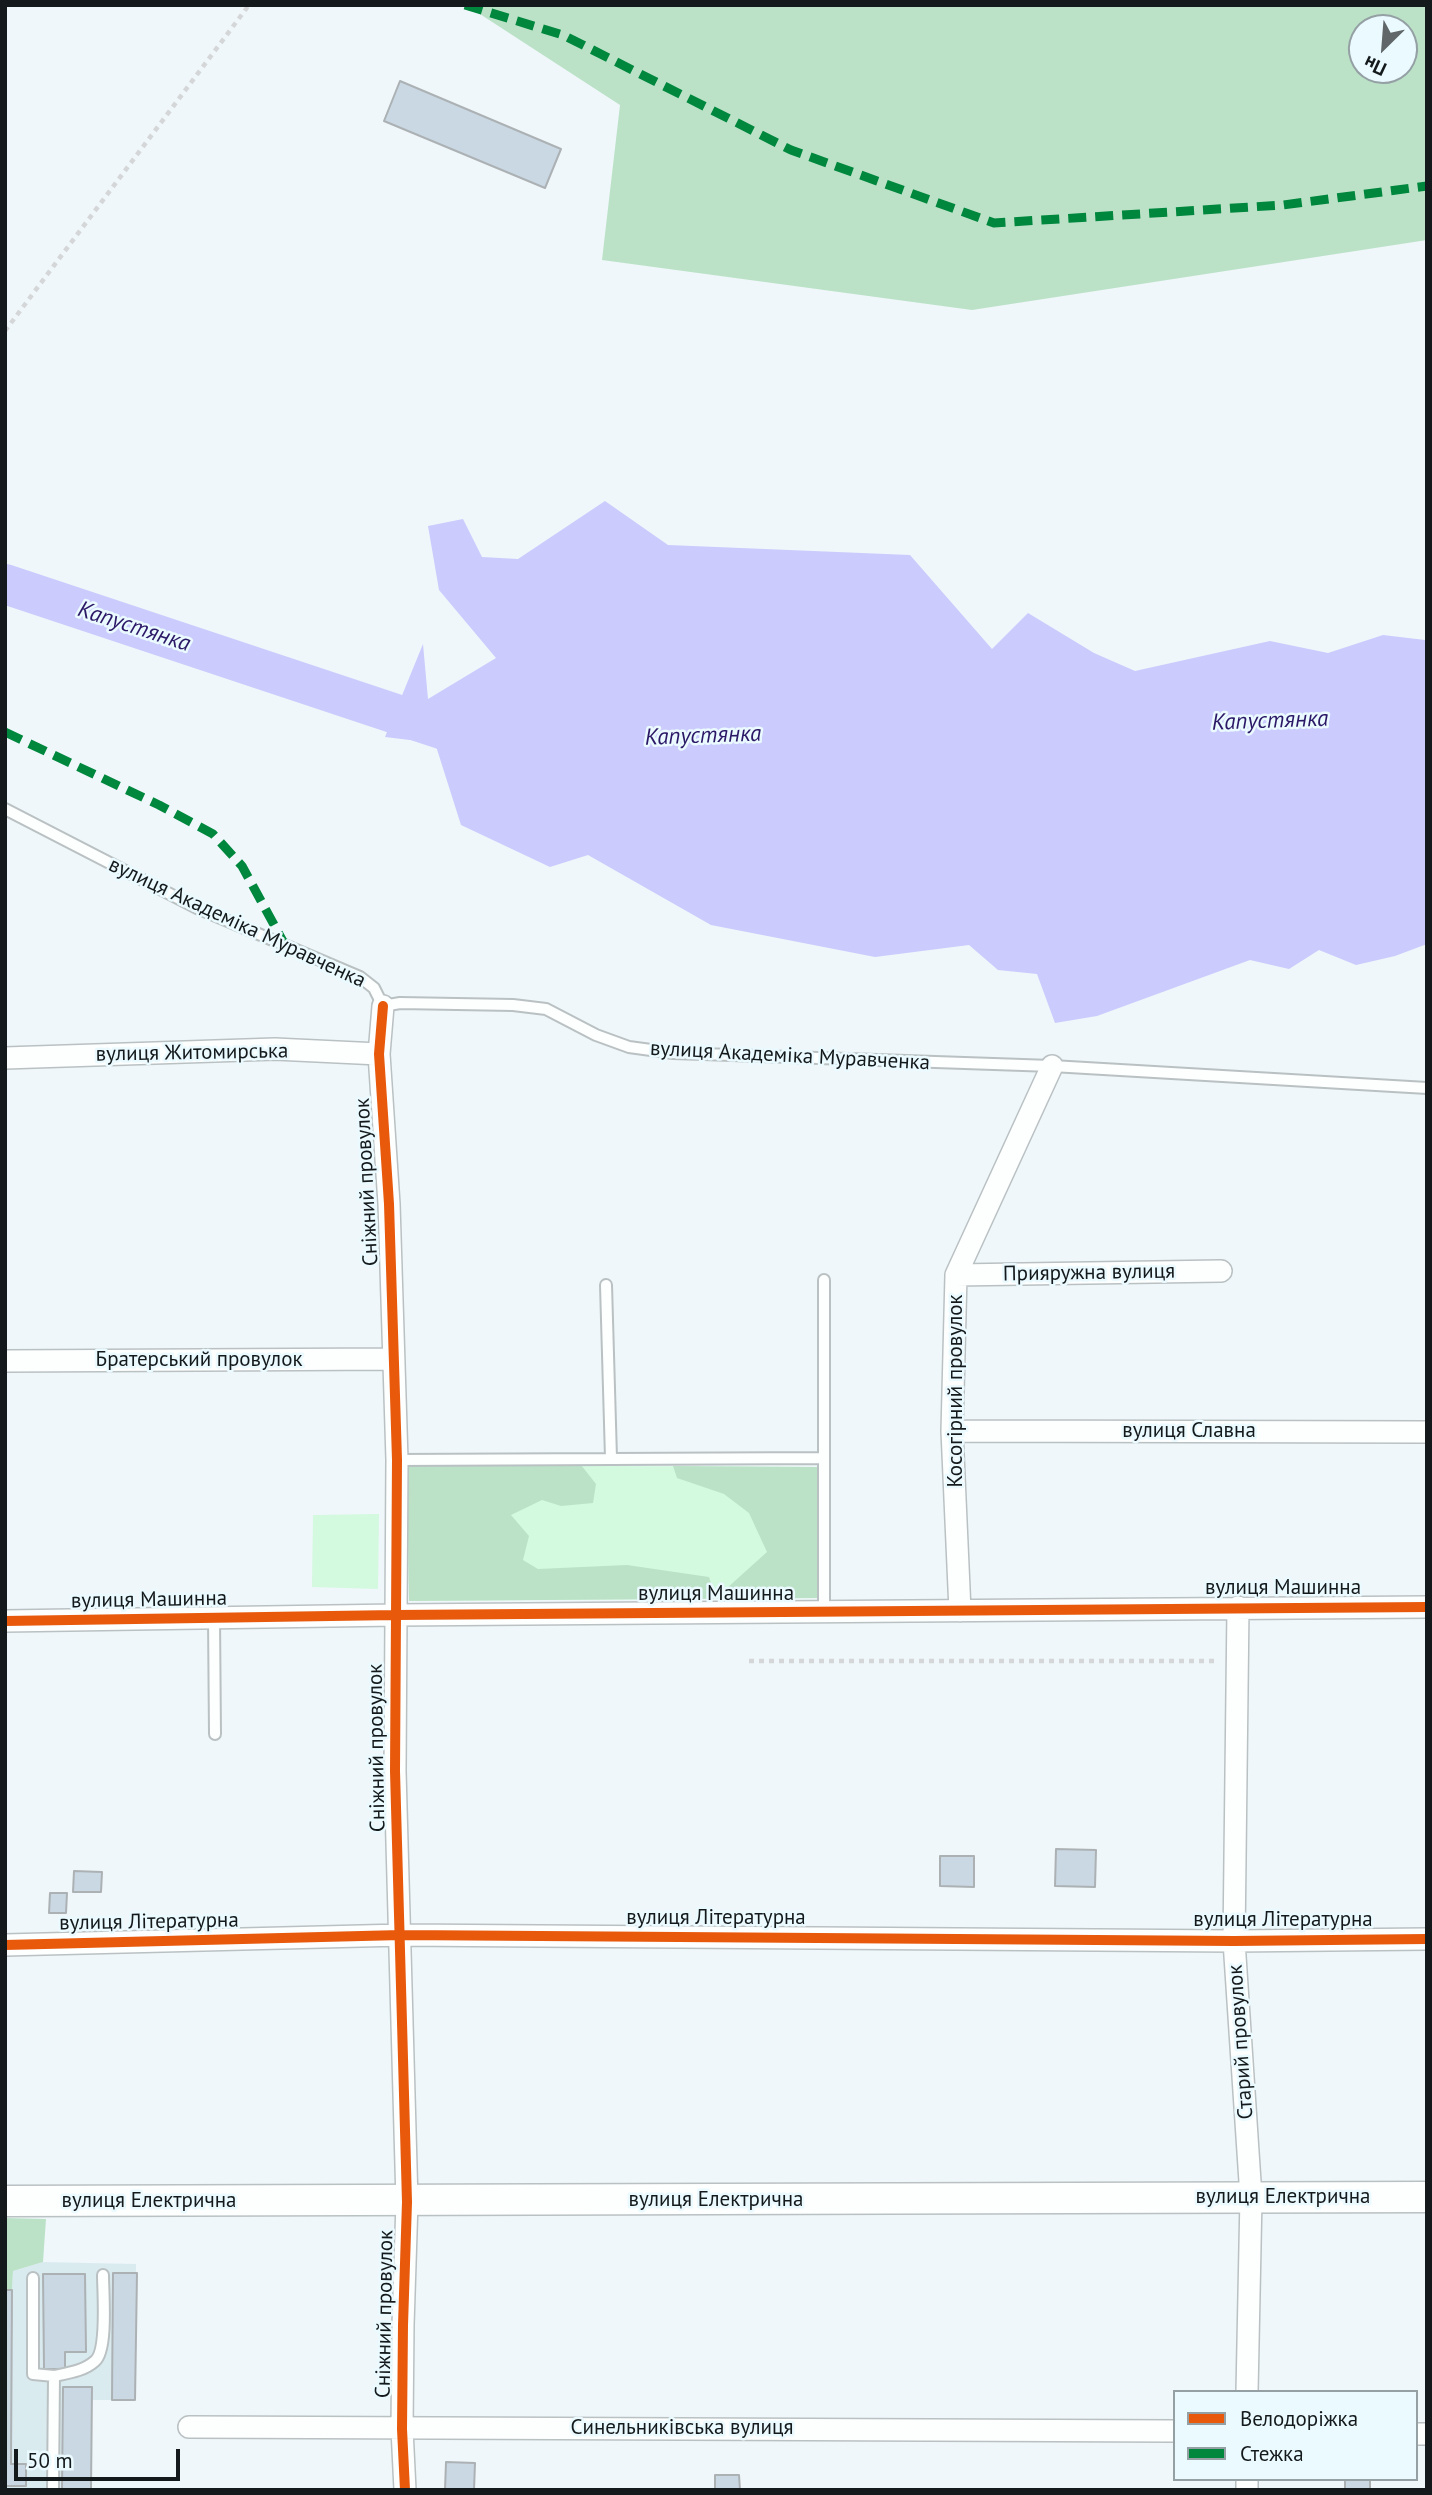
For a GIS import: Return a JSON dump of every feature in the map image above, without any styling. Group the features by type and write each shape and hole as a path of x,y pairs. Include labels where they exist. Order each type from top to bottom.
{"street":[{"name":"Сніжний провулок","path":"383,1006 379,1054 389,1204 397,1460 395,1770 407,2202 402,2428 405,2490"},
{"name":"вулиця Житомирська","path":"5,1058 275,1049 379,1054"},
{"name":"Косогірний провулок","path":"960,1611 952,1431 956,1275 1052,1066"},
{"name":"Прияружна вулиця","path":"956,1275 1221,1271"},
{"name":"Братерський провулок","path":"5,1361 393,1359"},
{"name":"вулиця Славна","path":"952,1431 1427,1432"},
{"name":"Старий провулок","path":"1238,1607 1234,1941 1251,2197 1247,2390"},
{"name":"вулиця Машинна","path":"5,1621 396,1615 1427,1607"},
{"name":"вулиця Літературна","path":"5,1945 401,1935 1234,1941 1427,1939"},
{"name":"вулиця Електрична","path":"5,2201 407,2202 1427,2197"},
{"name":"Синельниківська вулиця","path":"189,2427 1173,2431"}],"lane":[{"name":"вулиця Академіка Муравченка","path":"5,809 197,908 360,976 374,988 383,1006 400,1003 513,1005 546,1009 596,1035 629,1047 673,1053 1052,1066 1427,1088"},
{"path":"824,1280 824,1612"},
{"path":"606,1285 611,1458"},
{"path":"397,1460 824,1458"},
{"path":"214,1619 215,1734"},
{"path":"33,2278 33,2374 54,2376 78,2371 97,2360 103,2346 103,2275"},
{"path":"53,2490 54,2376"}],"path":[{"path":"5,331 249,5"},
{"path":"749,1661 1237,1661"}],"shaded area":[{"path":"43,2262 136,2264 135,2400 92,2400 91,2490 5,2490 5,2290 12,2290 13,2271"}],"green space":[{"path":"466,5 1427,5 1427,240 972,310 602,260 620,105"},
{"path":"407,1465 817,1467 817,1598 409,1601"},
{"path":"407,1465 581,1465 596,1484 593,1503 561,1506 542,1500 511,1515 529,1536 523,1560 538,1569 627,1565 709,1577 716,1598 767,1552 749,1513 724,1494 677,1478 673,1466 817,1467 817,1598 409,1601"},
{"path":"379,1514 378,1589 312,1587 313,1515"},
{"path":"5,2218 46,2219 43,2262 13,2271 12,2290 5,2290"}],"water":[{"path":"605,501 668,545 910,555 992,649 1028,613 1094,653 1135,671 1270,641 1328,653 1383,635 1425,640 1427,944 1395,956 1356,965 1319,950 1289,969 1250,960 1097,1016 1055,1023 1037,974 998,970 969,945 875,957 711,925 588,855 550,867 461,825 435,743 385,737 423,644 428,699 496,658 439,590 428,526 463,519 482,557 518,559"}],"building":[{"path":"400,81 561,149 545,188 384,121"},
{"path":"1056,1849 1096,1850 1095,1887 1055,1886"},
{"path":"940,1856 974,1856 974,1887 940,1886"},
{"path":"74,1871 102,1872 101,1892 73,1892"},
{"path":"50,1893 67,1893 66,1913 49,1913"},
{"path":"113,2273 137,2273 135,2400 112,2400"},
{"path":"43,2274 85,2274 86,2352 65,2352 65,2369 44,2369"},
{"path":"5,2290 12,2290 11,2464 26,2464 26,2486 5,2486"},
{"path":"63,2387 92,2387 91,2490 62,2490"},
{"path":"446,2462 475,2463 474,2490 445,2490"},
{"path":"715,2475 739,2475 740,2490 715,2490"},
{"path":"1345,2481 1370,2481 1370,2490 1345,2490"}],"waterway":[{"name":"Капустянка","path":"5,584 447,731"}],"marked path":[{"path":"465,5 563,35 791,150 994,223 1283,205 1427,186"},
{"path":"5,732 159,805 213,834 242,866 285,945"}],"cycle path":[{"path":"383,1006 379,1054 389,1204 397,1460 395,1771 407,2202 402,2429 405,2490"},
{"path":"5,1621 396,1615 1427,1607"},
{"path":"5,1945 401,1935 1234,1941 1427,1939"}]}
